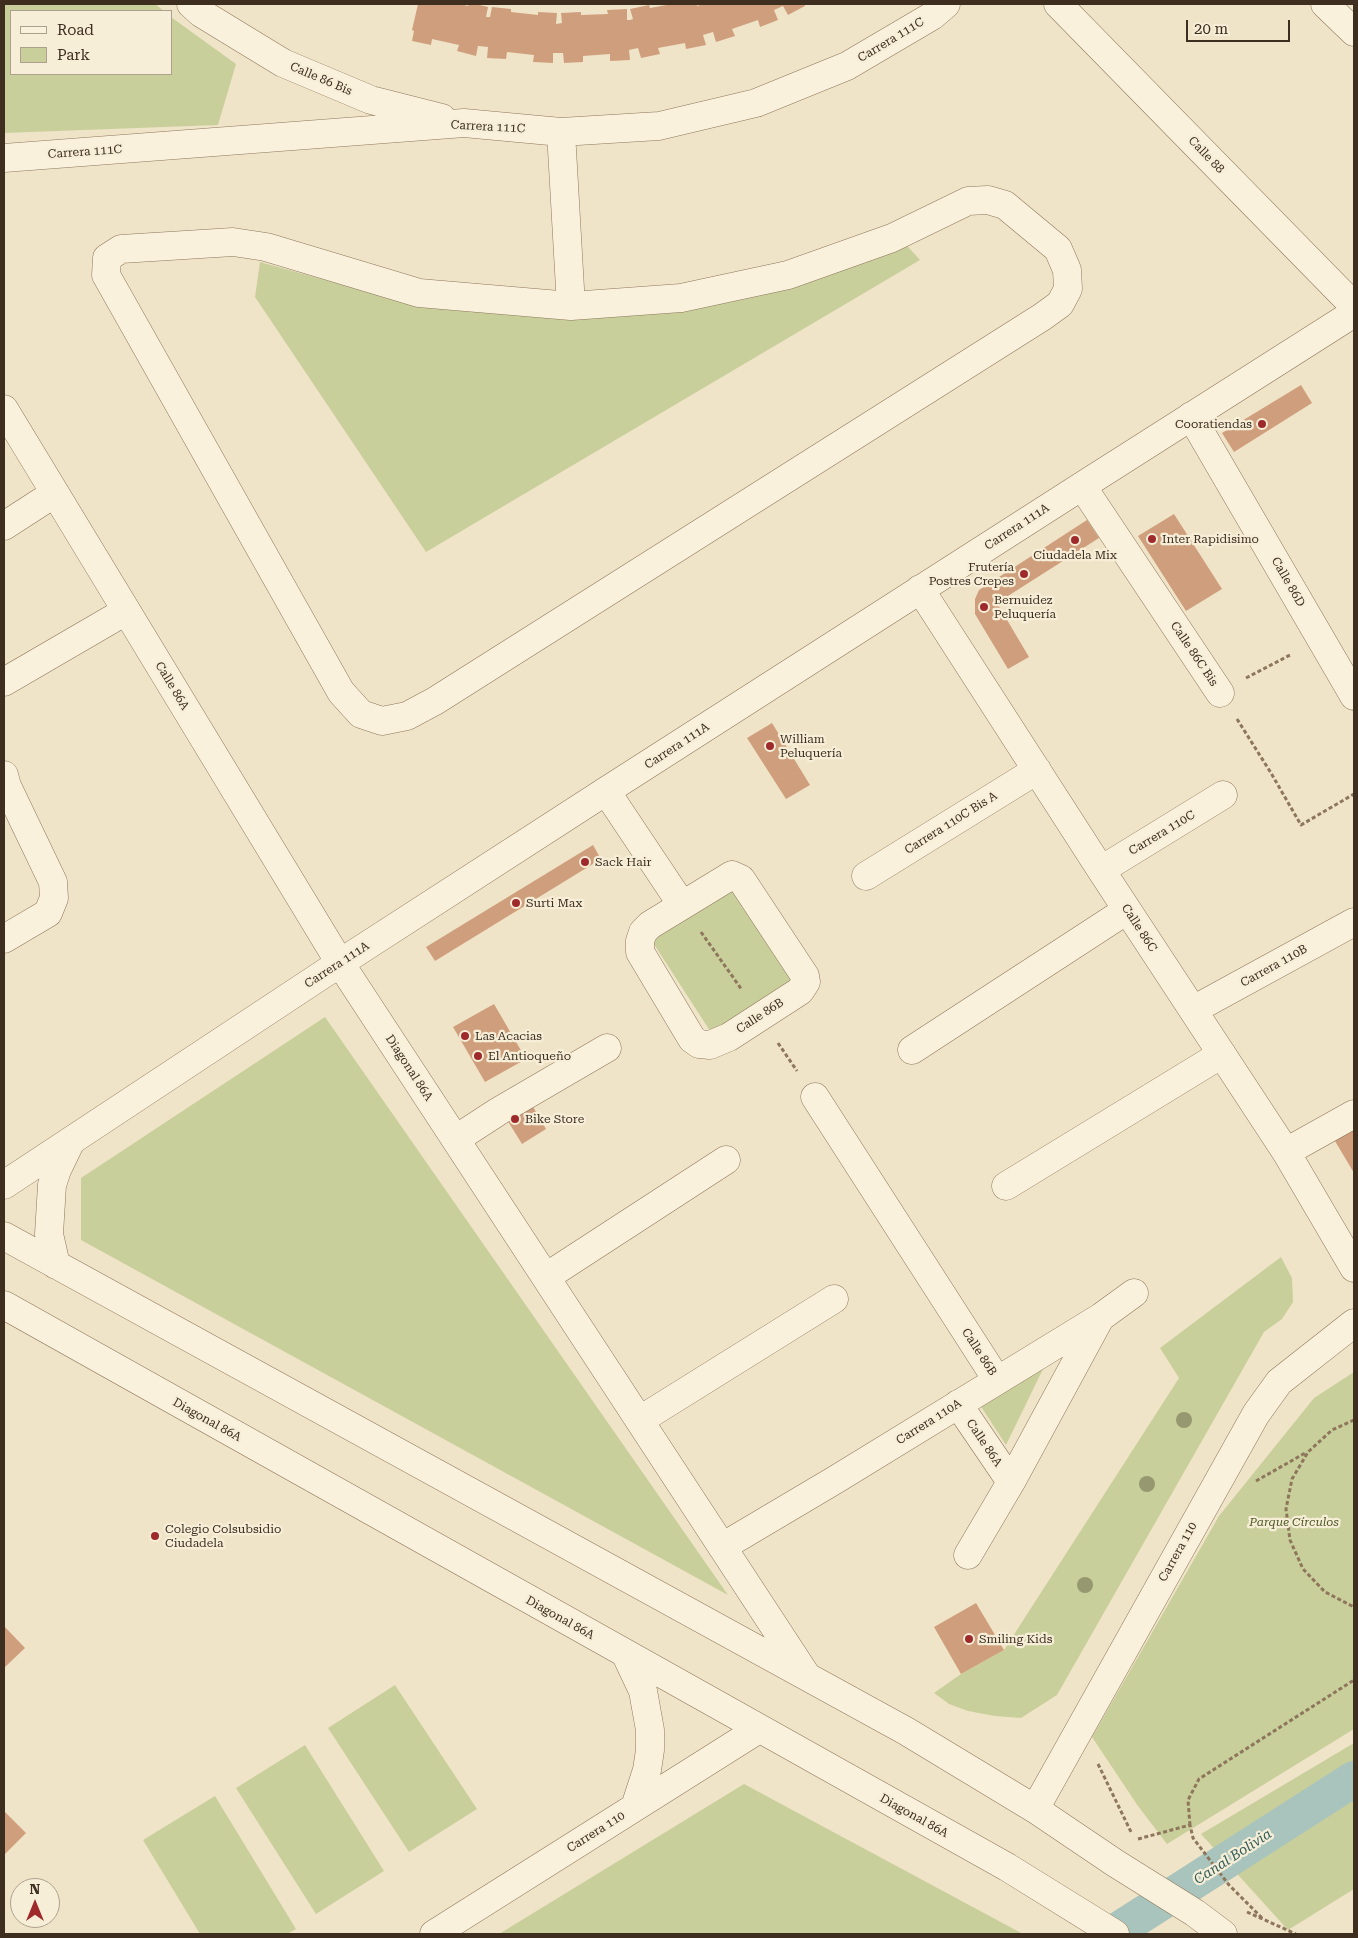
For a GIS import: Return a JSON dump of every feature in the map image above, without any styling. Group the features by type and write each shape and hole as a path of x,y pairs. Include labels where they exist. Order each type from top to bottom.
{"street":[{"name":"Calle 86 Bis","path":"190,4 201,13 283,63 371,100 464,123"},
{"name":"Carrera 111C","path":"4,158 464,123 561,132 659,126 756,103 847,66 932,16 946,4"},
{"name":"Calle 88","path":"1058,4 1354,306"},
{"path":"1325,4 1354,32"},
{"path":"561,132 571,306"},
{"path":"988,200 1005,205 1058,249 1067,270 1068,289 1060,304 1042,317 477,675 407,716 382,722 361,714 341,692 106,274 107,258 121,249 233,242 266,247 419,293 571,306 681,298 788,274 892,238 968,201 988,200"},
{"name":"Carrera 111A","path":"4,1185 340,963 606,791 1354,313"},
{"name":"Calle 86A","path":"4,409 340,963"},
{"name":"Calle 86D","path":"1191,416 1354,696"},
{"name":"Calle 86C Bis","path":"1082,486 1220,693"},
{"path":"4,526 55,493"},
{"name":"Calle 86C","path":"920,589 1286,1152 1354,1268"},
{"path":"4,682 126,611"},
{"name":"Carrera 110C Bis A","path":"866,876 1036,770"},
{"path":"4,939 48,913 54,898 53,882 5,783"},
{"path":"606,791 682,905"},
{"name":"Carrera 110C","path":"1101,870 1223,795"},
{"name":"Calle 86B","path":"732,875 742,879 804,976 804,986 729,1038 710,1045 699,1044 692,1039 640,952 640,941 643,932 650,925 682,905 732,875"},
{"path":"912,1050 1127,910"},
{"name":"Carrera 110B","path":"1193,1010 1354,922"},
{"name":"Diagonal 86A","path":"340,963 806,1675"},
{"path":"456,1139 499,1111 607,1048"},
{"path":"1006,1186 1222,1054"},
{"name":"Calle 86B","path":"815,1098 997,1380"},
{"path":"1286,1152 1354,1114"},
{"path":"56,1265 50,1234 52,1185 60,1162 71,1141"},
{"path":"546,1277 726,1160"},
{"name":"Diagonal 86A","path":"4,1236 906,1731 1035,1808 1223,1934"},
{"name":"Carrera 110A","path":"722,1547 1101,1317 1134,1293"},
{"path":"640,1420 834,1299"},
{"name":"Diagonal 86A","path":"4,1305 759,1730 1007,1867 1115,1934"},
{"path":"968,1555 1011,1482 1101,1317"},
{"name":"Carrera 110","path":"1035,1808 1256,1414 1279,1382 1354,1323"},
{"name":"Calle 86A","path":"958,1404 1011,1482"},
{"path":"626,1655 642,1691 650,1730 647,1770 635,1807"},
{"name":"Carrera 110","path":"434,1934 759,1730"}],"path":[{"path":"1220,693 1321,638"},
{"name":"Calle 86C Bis","path":"1220,693 1271,773 1301,825 1354,794"},
{"path":"1354,1420 1332,1430 1308,1452 1292,1479 1286,1509 1290,1540 1303,1569 1325,1592 1354,1607"},
{"path":"1262,1918 1229,1885 1193,1838 1188,1800 1199,1778 1354,1680"},
{"path":"1080,1728 1135,1840 1190,1825"},
{"path":"1239,1908 1296,1934"}],"green space":[{"path":"4,4 155,4 163,10 10,10 10,75 172,75 172,18 236,64 218,125 4,133"},
{"path":"901,239 920,260 426,552 255,297 260,262 405,302 560,318"},
{"path":"736,881 803,984 714,1037 648,935"},
{"path":"325,1017 728,1595 81,1240 81,1178"},
{"path":"1281,1257 1292,1278 1293,1302 1282,1319 1264,1332 1057,1695 1021,1718 968,1711 949,1704 934,1693 961,1674 1004,1650 1179,1378 1160,1348"},
{"path":"1044,1367 1006,1445 980,1405"},
{"name":"Parque Círculos","path":"1354,1372 1354,1729 1167,1844 1138,1806 1092,1737 1219,1516 1314,1398"},
{"path":"395,1685 477,1809 409,1852 328,1728"},
{"path":"1354,1743 1354,1889 1288,1930 1201,1834"},
{"path":"305,1745 384,1871 316,1914 236,1788"},
{"path":"744,1784 1023,1934 499,1934"},
{"path":"215,1796 296,1929 287,1934 200,1934 143,1840"}],"building":[{"path":"418,4 460,4 468,6 469,4 475,4 488,7 486,17 490,17 492,7 511,9 511,12 538,15 538,12 557,13 556,24 562,23 561,13 581,12 581,15 608,14 607,10 627,9 627,20 630,20 633,19 630,9 649,5 650,8 672,4 697,4 697,6 703,4 804,4 805,6 788,15 783,6 774,10 778,20 760,27 758,20 732,29 735,36 716,42 713,32 703,35 706,45 686,49 685,43 658,48 660,54 641,58 638,48 629,50 630,60 610,61 610,54 583,56 583,62 564,63 563,53 553,53 553,63 533,62 534,55 507,52 506,59 487,58 488,47 478,46 476,56 457,51 459,45 432,39 431,45 412,41 414,31 412,30"},
{"path":"1301,385 1312,403 1234,452 1222,433"},
{"path":"1174,514 1222,589 1186,611 1138,536"},
{"path":"1087,520 1099,538 997,603 1029,657 1008,669 975,614 975,599 979,590"},
{"path":"772,723 810,785 786,799 747,738"},
{"path":"593,845 601,859 435,961 426,947"},
{"path":"494,1004 526,1059 485,1082 453,1027"},
{"path":"529,1100 546,1129 522,1144 504,1115"},
{"path":"1354,1122 1354,1173 1332,1136"},
{"name":"Smiling Kids","path":"976,1603 1004,1650 961,1674 934,1627"},
{"path":"4,1626 25,1648 4,1668"},
{"path":"4,1811 26,1833 4,1855"}],"waterway":[{"name":"Canal Bolivia","path":"1112,1934 1354,1779"}],"place":[{"name":"Cooratiendas","path":"1262,424"},
{"name":"Inter Rapidisimo","path":"1152,539"},
{"name":"Ciudadela Mix","path":"1075,540"},
{"name":"Frutería Postres Crepes","path":"1024,574"},
{"name":"Bernuidez Peluquería","path":"984,607"},
{"name":"William Peluquería","path":"770,746"},
{"name":"Sack Hair","path":"585,862"},
{"name":"Surti Max","path":"516,903"},
{"name":"Las Acacias","path":"465,1036"},
{"name":"El Antioqueño","path":"478,1056"},
{"name":"Bike Store","path":"515,1119"},
{"name":"Colegio Colsubsidio Ciudadela","path":"155,1536"},
{"name":"Smiling Kids","path":"969,1639"}]}
